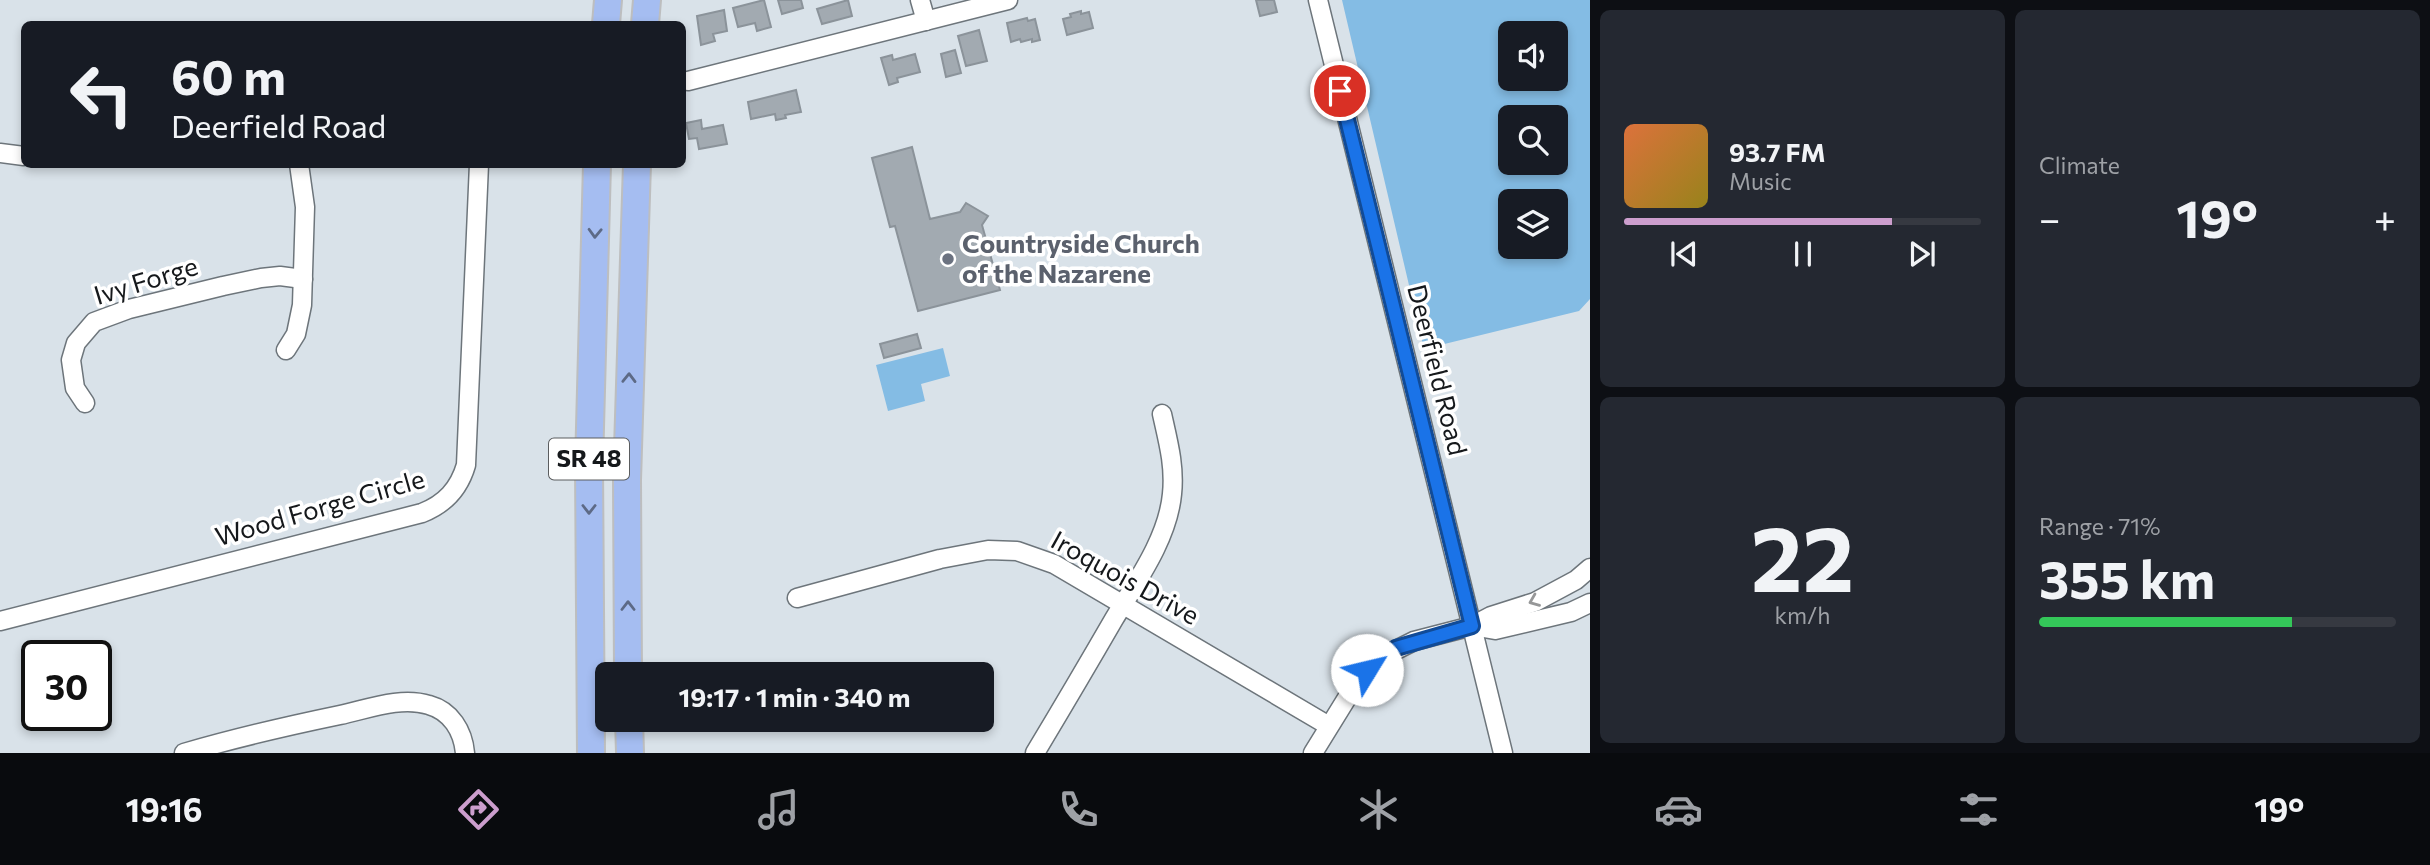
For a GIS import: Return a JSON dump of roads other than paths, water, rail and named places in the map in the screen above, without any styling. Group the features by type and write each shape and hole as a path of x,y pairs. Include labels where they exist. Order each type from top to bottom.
{"highway":[{"path":"606,21 608,0"},
{"path":"645,21 647,0"},
{"name":"SR 48","path":"591,753 589,466 597,168"},
{"name":"SR 48","path":"628,662 627,480 637,168"},
{"path":"629,732 630,753"}],"street":[{"path":"920,0 926,20"},
{"path":"688,81 1008,0"},
{"name":"Deerfield Road","path":"1318,0 1503,753"},
{"path":"0,153 21,156"},
{"path":"286,350 299,324 303,279 305,207 300,168"},
{"name":"Wood Forge Circle","path":"0,621 422,513 447,499 459,483 466,465 479,168"},
{"name":"Ivy Forge","path":"85,403 75,388 72,351 80,335 102,318 261,278 280,276 303,279"},
{"path":"1035,753 1123,605 1169,514 1173,475 1170,446 1162,414"},
{"name":"Iroquois Drive","path":"797,598 940,559 988,550 1008,550 1036,556 1054,564 1329,726"},
{"path":"1313,753 1354,685 1382,657 1414,641 1472,626 1491,616 1535,602 1576,580 1590,568"},
{"path":"1472,626 1494,630 1571,612 1590,603"},
{"path":"184,753 292,725 407,702 427,704 444,712 457,727 465,753"}],"place":[{"name":"Countryside Church of the Nazarene","path":"948,259"}]}
